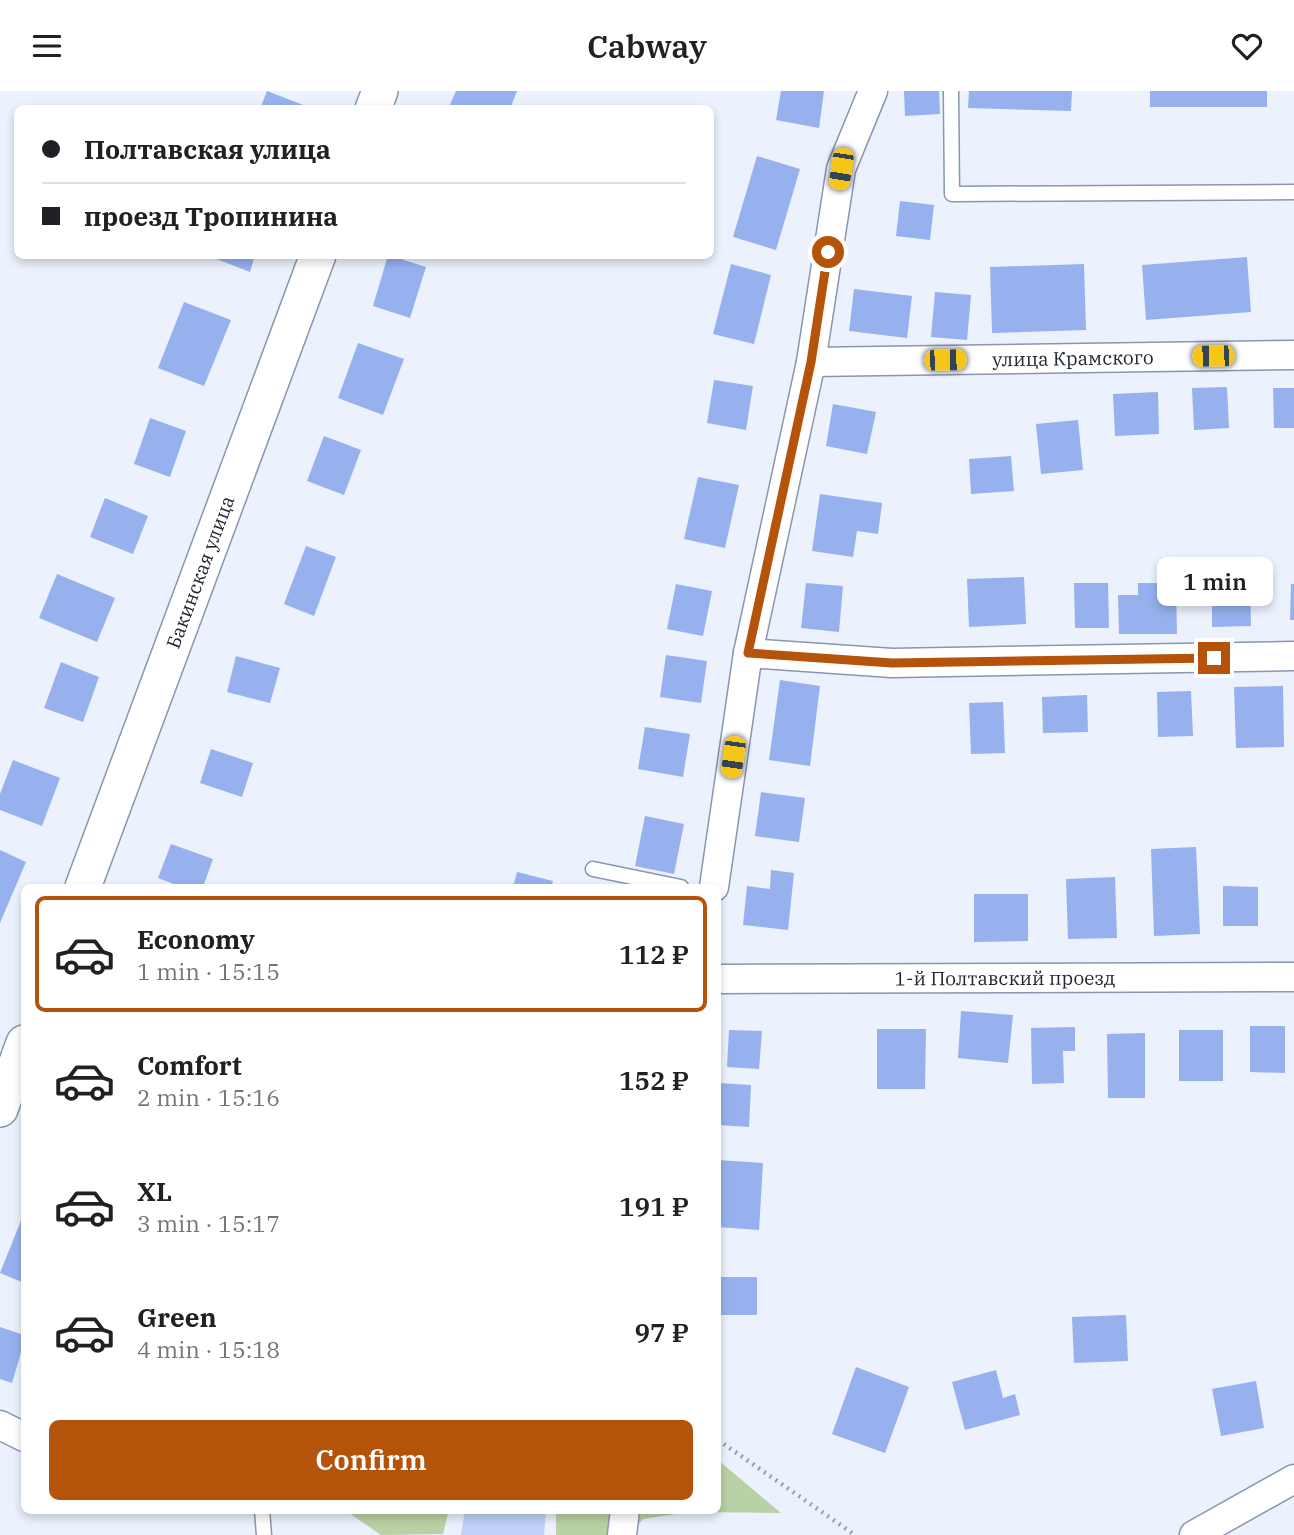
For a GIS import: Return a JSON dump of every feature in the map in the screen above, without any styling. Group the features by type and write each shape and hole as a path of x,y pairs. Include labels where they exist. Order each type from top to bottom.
{"street":[{"path":"714,884 748,653 811,362 841,169 873,91"},
{"name":"Бакинская улица","path":"84,884 317,259"},
{"name":"улица Крамского","path":"811,362 1294,355"},
{"path":"748,653 892,663 1294,656"},
{"name":"1-й Полтавский проезд","path":"721,979 1294,977"},
{"path":"0,1109 21,1051"},
{"path":"0,1425 21,1436"},
{"path":"1194,1535 1294,1479"},
{"path":"622,1535 625,1514"}],"lane":[{"path":"951,91 952,194 1294,192"},
{"path":"593,869 666,884"},
{"path":"262,1514 264,1535"}],"path":[{"path":"721,1442 855,1535"}],"green space":[{"path":"721,1463 781,1513 721,1512"},
{"path":"350,1514 448,1514 443,1534 381,1535"},
{"path":"556,1514 676,1514 643,1519 629,1535 556,1535"}],"water":[{"path":"464,1514 546,1514 544,1535 461,1535"}],"building":[{"path":"267,91 303,105 262,105"},
{"path":"456,91 517,91 512,105 450,105"},
{"path":"781,91 824,91 819,128 776,120"},
{"path":"904,91 939,91 940,114 905,116"},
{"path":"969,91 1072,91 1071,111 968,108"},
{"path":"1150,91 1267,91 1267,107 1150,107"},
{"path":"757,156 800,169 776,250 733,237"},
{"path":"900,201 934,205 930,240 896,236"},
{"path":"1247,257 1251,312 1146,320 1142,265"},
{"path":"217,259 254,259 250,272"},
{"path":"387,259 401,259 426,267 410,318 373,306"},
{"path":"731,264 771,275 754,344 713,334"},
{"path":"1084,264 1086,330 992,333 990,267"},
{"path":"854,289 912,296 907,338 849,331"},
{"path":"935,292 971,295 967,340 931,337"},
{"path":"184,302 231,320 204,386 158,368"},
{"path":"358,343 404,359 383,415 338,398"},
{"path":"714,380 753,386 746,430 707,423"},
{"path":"1227,387 1229,428 1194,430 1192,388"},
{"path":"1273,388 1294,388 1294,428 1274,428"},
{"path":"1158,392 1159,434 1115,436 1113,394"},
{"path":"833,404 876,412 867,454 826,446"},
{"path":"150,418 186,431 170,477 134,464"},
{"path":"1078,420 1083,470 1041,474 1036,424"},
{"path":"324,436 361,450 344,495 307,481"},
{"path":"1011,456 1014,491 971,494 969,459"},
{"path":"698,477 739,485 725,548 684,539"},
{"path":"820,494 882,503 878,534 857,531 853,557 812,551"},
{"path":"105,498 148,516 133,554 90,537"},
{"path":"306,546 336,557 314,616 284,604"},
{"path":"57,574 115,598 97,642 39,618"},
{"path":"1212,576 1250,576 1251,626 1212,627"},
{"path":"1024,577 1026,624 969,627 967,579"},
{"path":"806,583 843,586 839,632 801,628"},
{"path":"1074,583 1108,583 1109,628 1075,628"},
{"path":"1138,583 1176,583 1177,634 1119,634 1118,595 1138,595"},
{"path":"676,584 712,591 703,636 667,629"},
{"path":"1291,584 1294,584 1294,620 1290,620"},
{"path":"666,655 707,661 701,703 660,697"},
{"path":"236,656 280,668 270,703 227,692"},
{"path":"61,662 99,677 83,722 44,708"},
{"path":"780,680 820,686 810,766 769,760"},
{"path":"1283,686 1284,747 1236,748 1234,687"},
{"path":"1191,691 1193,736 1158,737 1157,692"},
{"path":"1087,695 1088,732 1043,733 1042,697"},
{"path":"1003,702 1005,753 971,754 969,703"},
{"path":"645,727 690,734 683,777 638,769"},
{"path":"211,749 253,763 242,797 200,783"},
{"path":"13,760 60,778 42,826 0,810 0,794"},
{"path":"761,792 805,798 799,842 755,836"},
{"path":"645,816 684,824 674,874 635,866"},
{"path":"171,844 213,859 204,884 174,884 158,878"},
{"path":"1196,847 1200,934 1154,936 1151,849"},
{"path":"0,850 26,862 0,923"},
{"path":"771,870 794,873 788,930 743,925 747,886 770,889"},
{"path":"517,872 553,881 552,884 514,884"},
{"path":"1115,877 1117,938 1068,939 1066,879"},
{"path":"1223,886 1258,887 1258,926 1223,926"},
{"path":"974,894 1028,894 1028,941 974,942"},
{"path":"961,1011 1013,1015 1008,1063 958,1058"},
{"path":"1250,1026 1285,1026 1285,1073 1250,1072"},
{"path":"1075,1027 1075,1051 1063,1051 1064,1083 1032,1084 1031,1028"},
{"path":"877,1029 926,1029 925,1089 877,1089"},
{"path":"729,1030 762,1031 759,1069 727,1067"},
{"path":"1179,1030 1223,1030 1223,1081 1179,1081"},
{"path":"1145,1033 1145,1098 1108,1098 1107,1034"},
{"path":"721,1083 751,1085 749,1127 721,1125"},
{"path":"721,1160 763,1163 759,1230 721,1227"},
{"path":"21,1220 21,1282 0,1273"},
{"path":"721,1277 757,1277 757,1315 721,1315"},
{"path":"1126,1315 1128,1361 1074,1363 1072,1317"},
{"path":"0,1327 21,1334 21,1352 12,1383 0,1379"},
{"path":"856,1367 909,1387 885,1453 832,1434"},
{"path":"996,1370 1003,1398 1015,1394 1020,1415 965,1430 952,1382"},
{"path":"1256,1381 1264,1428 1221,1436 1212,1389"}],"route":[{"path":"828,252 811,362 748,653 892,663 1214,658"}]}
